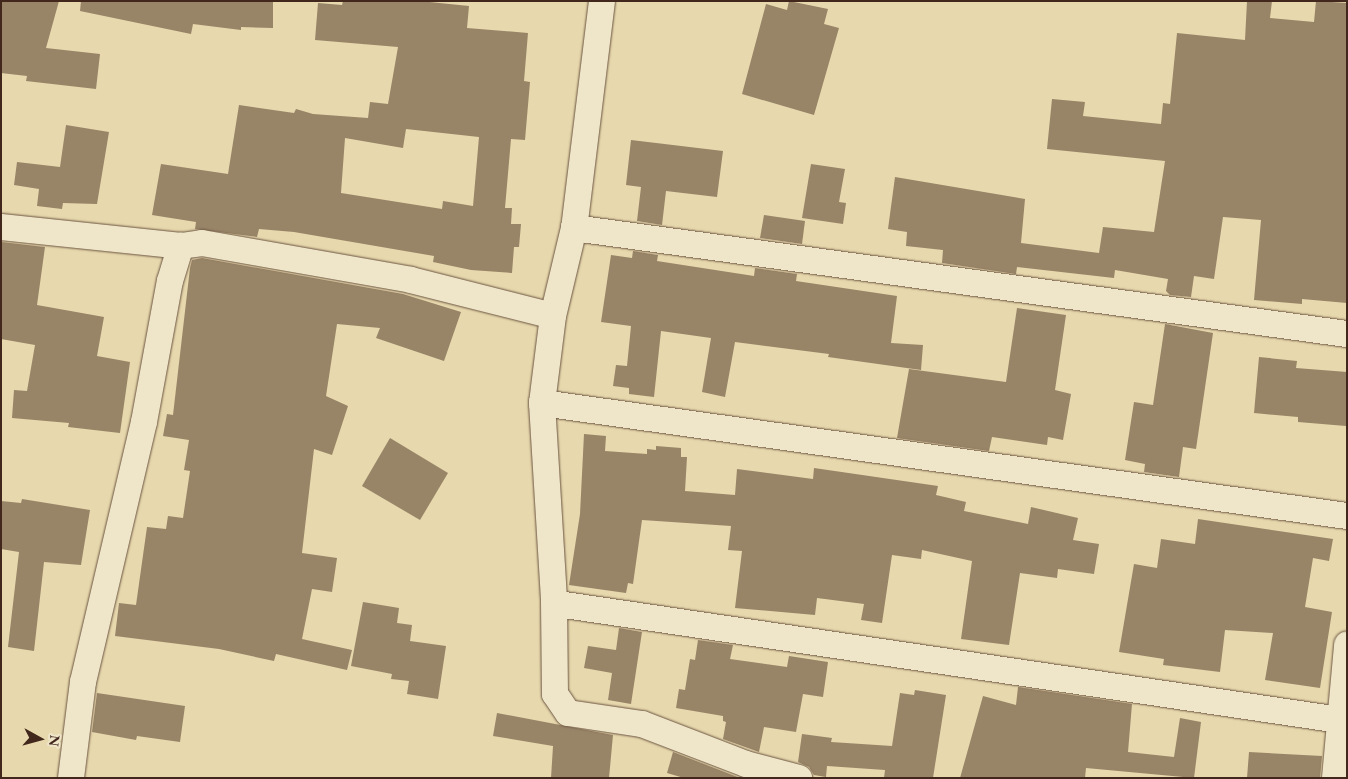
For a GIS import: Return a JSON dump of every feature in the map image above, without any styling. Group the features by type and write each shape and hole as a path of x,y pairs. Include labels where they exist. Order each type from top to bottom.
{"street":[{"path":"602,1 574,228 553,316 542,403 554,601 555,694 568,713 642,724 746,764 799,778"},
{"path":"1,227 181,246 202,243 411,280 553,316"},
{"path":"574,228 1347,334"},
{"path":"71,778 83,682 144,422 170,280 181,246"},
{"path":"542,403 1347,516"},
{"path":"554,601 568,606 1340,720"},
{"path":"1336,778 1347,645"}],"building":[{"path":"1,1 59,1 46,48 100,54 96,89 26,81 27,76 1,73"},
{"path":"81,1 273,1 273,28 241,27 241,30 193,24 191,34 80,11"},
{"path":"343,1 420,1 469,6 467,28 528,33 524,81 530,82 525,140 511,139 505,208 512,208 511,224 521,224 519,247 514,247 512,273 471,270 433,262 434,256 294,232 259,229 257,237 195,229 196,222 152,215 161,164 228,174 239,105 294,113 296,109 313,114 368,118 370,102 388,104 398,47 315,40 318,3 342,5","holes":["406,129 479,137 473,206 443,201 442,209 341,193 345,138 403,148"]},
{"path":"789,1 828,9 824,24 839,28 814,115 742,94 766,4 787,10"},
{"path":"1247,1 1272,1 1270,18 1314,22 1316,1 1347,3 1347,303 1302,299 1302,304 1254,300 1261,220 1223,217 1214,279 1194,276 1191,297 1170,295 1166,291 1168,279 1115,270 1114,278 1017,267 1016,274 942,263 943,250 906,246 907,232 888,229 895,177 1025,199 1021,243 1099,253 1103,227 1154,232 1165,161 1047,149 1052,99 1085,102 1083,116 1161,124 1163,103 1170,104 1177,33 1245,40"},
{"path":"66,125 109,132 97,204 63,203 62,209 37,206 39,189 14,185 17,162 60,167"},
{"path":"631,140 723,151 717,197 666,191 662,225 637,221 641,187 626,185"},
{"path":"811,164 845,169 839,202 846,203 843,224 802,218"},
{"path":"764,215 805,221 802,244 760,238"},
{"path":"1,242 45,247 37,305 104,317 97,356 130,362 120,433 68,427 69,423 12,418 14,390 27,391 35,345 1,339"},
{"path":"633,251 658,255 657,261 754,276 755,268 797,274 796,281 897,296 891,343 923,345 921,370 828,357 829,354 735,342 725,397 702,392 711,338 661,331 654,397 629,394 629,388 613,386 616,365 627,366 631,326 601,322 611,255 632,258"},
{"path":"202,258 403,294 461,312 444,361 376,338 380,328 337,324 326,396 348,406 332,455 314,449 302,553 337,558 332,592 312,589 302,639 352,650 347,670 276,654 274,661 219,649 115,636 119,603 136,605 147,527 166,529 168,516 183,518 190,471 184,470 189,440 163,436 167,414 173,415 190,268 192,260"},
{"path":"1017,308 1066,315 1055,390 1071,394 1063,440 1048,437 1047,445 992,437 989,451 897,438 909,369 1006,382"},
{"path":"1165,324 1213,333 1196,449 1183,447 1179,477 1144,472 1145,464 1125,460 1134,402 1153,405"},
{"path":"1259,357 1297,361 1296,368 1347,372 1346,426 1298,422 1298,417 1254,413"},
{"path":"584,434 606,436 605,451 647,454 647,449 656,450 656,446 681,448 681,457 687,457 685,491 735,495 737,469 813,479 814,468 938,486 936,495 966,502 964,511 1028,524 1031,507 1078,518 1073,540 1099,544 1094,574 1058,569 1057,578 1020,573 1009,645 961,639 972,561 922,550 921,559 892,555 882,623 861,620 864,604 817,598 815,615 735,608 742,551 728,550 731,526 642,520 633,584 628,583 626,593 569,585 580,514"},
{"path":"390,438 448,473 420,520 362,486"},
{"path":"22,499 90,510 81,565 44,562 34,651 8,647 19,552 1,549 1,501 21,503"},
{"path":"1198,519 1333,539 1329,561 1313,558 1305,607 1332,612 1320,688 1265,680 1273,633 1225,630 1220,672 1163,665 1164,659 1119,652 1134,564 1157,568 1161,539 1195,544"},
{"path":"363,602 399,608 397,623 412,625 410,641 446,646 438,699 407,694 409,681 391,679 392,674 351,666"},
{"path":"619,628 642,632 631,704 608,700 612,673 584,668 588,646 616,650"},
{"path":"698,640 733,645 730,659 787,667 789,656 828,662 823,697 803,694 796,732 764,727 759,752 723,739 726,722 723,721 723,716 676,708 679,689 685,690 690,659 695,660"},
{"path":"1018,687 1132,704 1128,752 1174,757 1180,718 1201,722 1194,778 1086,768 1085,778 960,778 983,696 1016,705"},
{"path":"915,690 946,695 933,778 884,778 885,770 827,766 826,777 814,775 809,767 798,762 802,734 832,738 831,742 892,746 900,693 914,695"},
{"path":"97,693 185,706 180,742 137,736 136,740 92,732"},
{"path":"497,713 613,735 609,778 551,778 553,746 493,736"},
{"path":"673,752 740,778 684,778 667,773"},
{"path":"1249,752 1322,756 1320,778 1247,778"}]}
